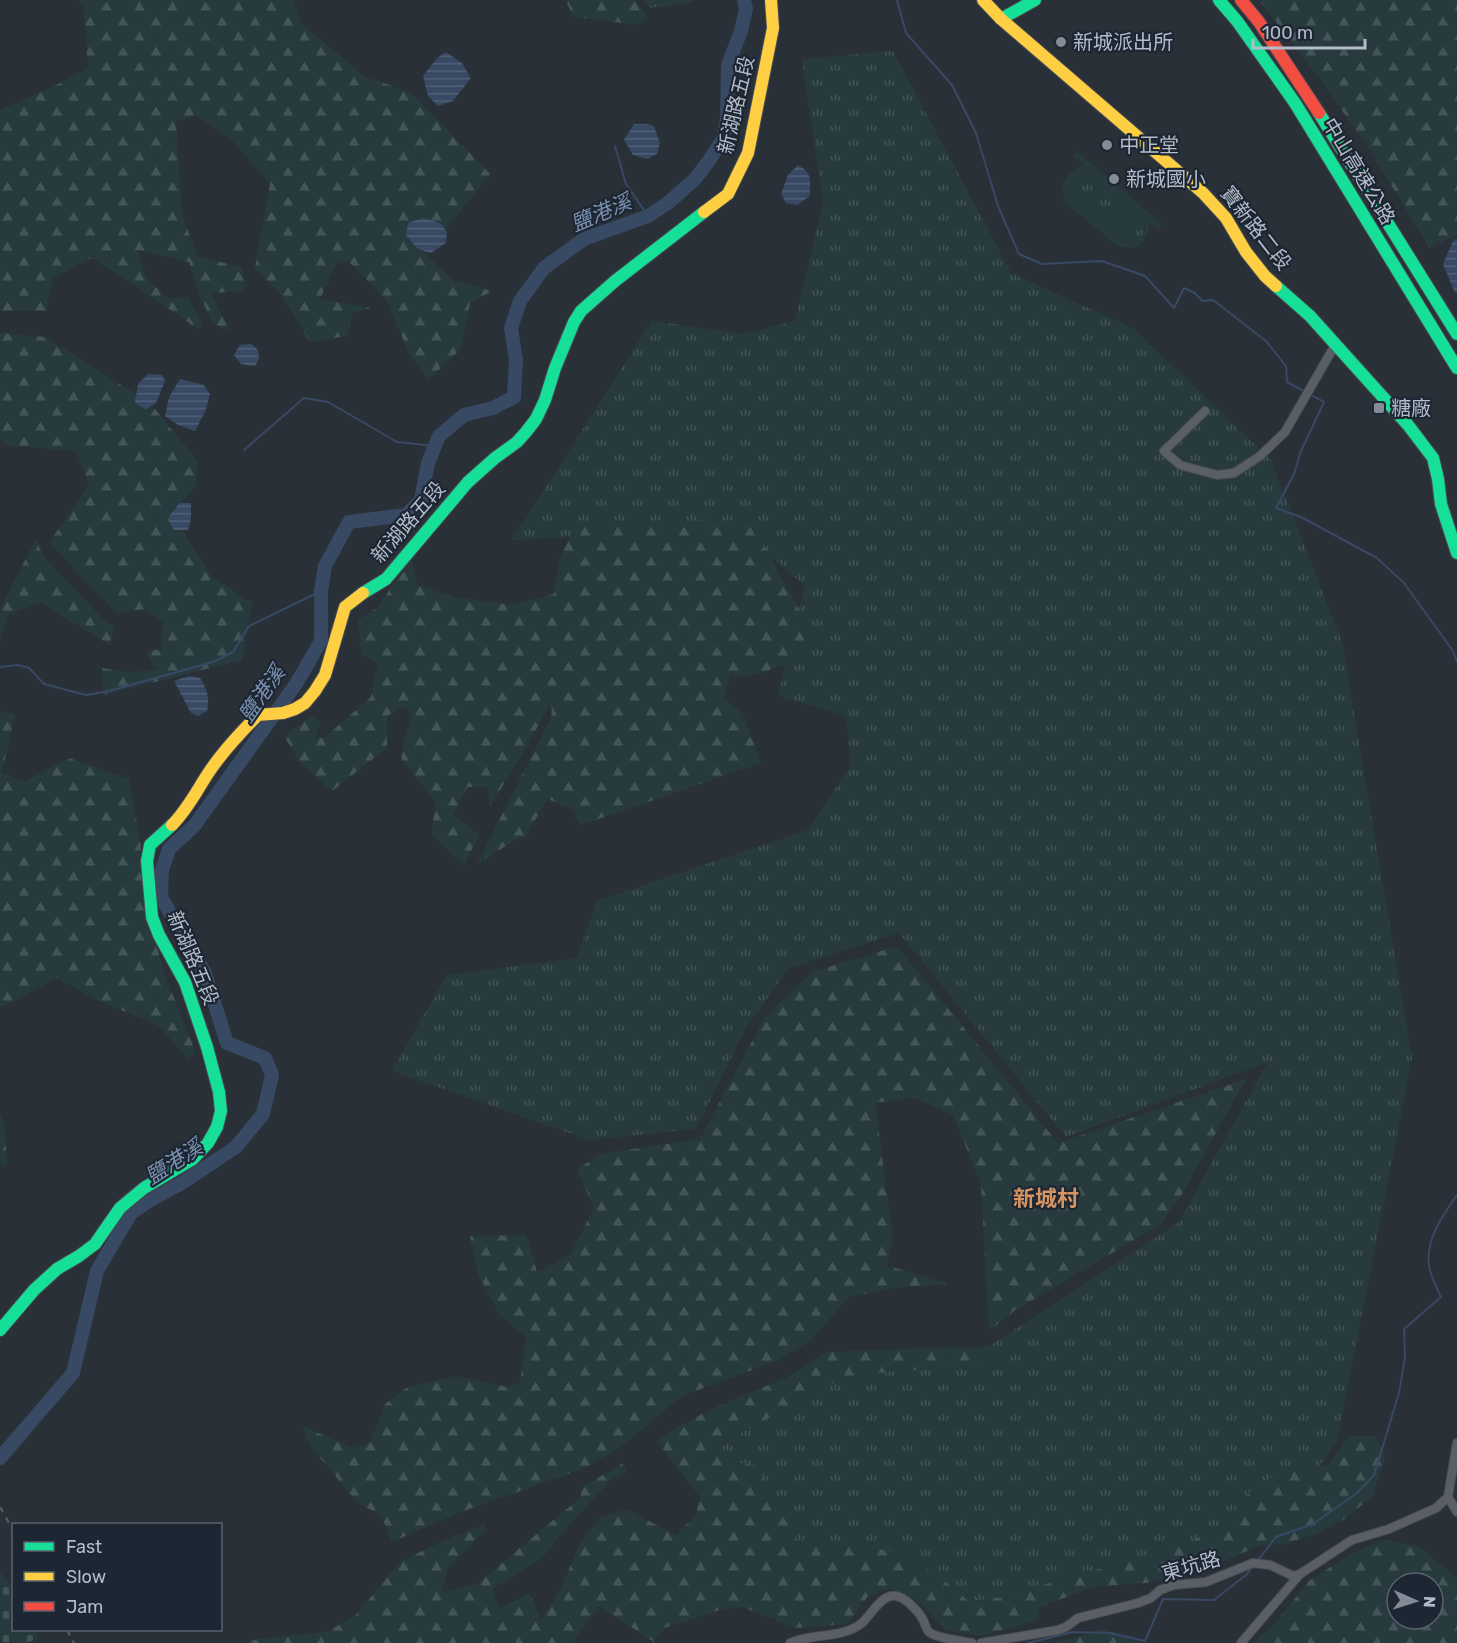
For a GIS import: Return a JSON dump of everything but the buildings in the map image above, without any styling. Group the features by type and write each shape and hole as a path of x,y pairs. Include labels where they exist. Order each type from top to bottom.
{"main road":[{"name":"新湖路五段","path":"0,1330 34,1290 57,1269 95,1244 120,1208 144,1188 193,1159 208,1143 217,1127 222,1111 207,1047 185,982 159,935 152,917 147,861 150,845 187,808 210,771 258,715 283,713 305,703 325,675 345,607 386,579 468,482 526,432 536,419 545,400 555,368 574,322 581,311 615,280 728,194 748,153 773,28 771,0"},
{"name":"寶新路二段","path":"983,0 1001,19 1203,192 1226,218 1246,252 1265,276 1310,316 1408,425 1433,458 1441,504 1457,553"},
{"path":"1001,19 1035,0"},
{"name":"中山高速公路","path":"1219,0 1237,21 1295,104 1457,368"},
{"name":"中山高速公路","path":"1241,0 1259,22 1323,118 1457,334"}],"street":[{"path":"1205,411 1164,451 1180,465 1217,475 1234,473 1260,456 1286,432 1335,345"},
{"path":"1241,1643 1300,1574 1352,1540 1389,1529 1436,1508 1448,1497 1457,1443"},
{"path":"1448,1497 1457,1512"},
{"name":"東坑路","path":"981,1643 1058,1630 1078,1618 1138,1603 1174,1585 1206,1582 1253,1563 1270,1566 1293,1576 1300,1574"},
{"path":"790,1643 834,1634 861,1623 880,1602 890,1596 900,1597 909,1604 922,1618 929,1632 936,1636 972,1643"}],"green space":[{"path":"77,0 294,0 302,24 364,76 412,93 490,174 445,230 424,232 424,252 452,280 492,291 470,303 461,349 428,380 409,353 386,299 348,261 336,264 320,299 371,308 353,313 347,336 310,342 283,297 255,268 270,183 230,138 196,115 176,121 182,215 198,257 242,267 246,291 211,293 230,332 212,323 189,262 137,250 147,279 169,299 188,297 203,327 198,329 91,258 53,278 46,311 0,311 0,110 51,88 88,68 84,6"},
{"path":"565,0 635,0 647,17 638,25 574,17"},
{"path":"643,0 696,0 649,8"},
{"path":"1259,0 1457,0 1457,235 1430,248 1369,149 1325,86"},
{"path":"893,51 1011,273 1133,328 1271,460 1342,642 1412,1058 1337,1442 1277,1522 977,1618 891,1571 801,1565 700,1460 840,1364 988,1347 1178,1223 1268,1062 1066,1137 899,933 789,968 746,1028 696,1129 589,1140 392,1071 447,975 577,958 597,901 808,830 851,764 846,716 778,696 805,586 739,529 512,540 652,321 744,334 795,321 823,203 802,59"},
{"path":"1077,151 1162,224 1158,229 1149,222 1147,234 1141,244 1131,248 1118,245 1064,202 1065,179 1084,165 1073,156","holes":["1081,178 1094,178 1124,204 1104,226 1073,200 1074,186","1138,216 1145,227 1143,236 1134,242 1121,242 1118,239"]},
{"path":"1081,178 1094,178 1125,204 1104,227 1073,200 1074,186"},
{"path":"1138,216 1144,228 1141,238 1131,243 1118,239"},
{"path":"0,333 45,337 150,403 198,462 195,488 172,515 211,576 252,603 242,660 103,695 102,668 128,672 157,670 146,652 161,649 163,623 146,609 116,612 49,543 89,484 76,451 5,445 0,438"},
{"path":"714,519 754,527 809,628 795,662 747,677 730,674 724,698 742,712 761,763 581,825 571,808 547,799 526,836 515,840 477,864 551,718 552,709 549,705 523,754 490,806 488,787 467,787 453,815 479,835 464,865 432,835 435,801 401,758 412,714 406,706 387,716 387,748 332,791 300,763 284,736 313,716 321,722 315,738 324,738 371,697 378,663 361,655 358,620 378,607 411,558 417,585 454,597 511,605 554,594 560,558 575,526 664,524"},
{"path":"36,539 43,556 107,623 115,625 110,645 40,602 8,615 0,641 0,609"},
{"path":"0,711 15,714 2,773 23,782 69,758 129,779 140,840 147,909 163,970 195,1051 189,1060 159,1026 95,999 57,978 0,1008"},
{"path":"897,946 1058,1143 1246,1079 1182,1194 1161,1224 1014,1311 989,1331 981,1184 953,1115 913,1097 875,1103 893,1240 886,1265 947,1284 894,1288 849,1297 811,1340 779,1360 682,1396 626,1443 585,1468 458,1513 392,1542 381,1515 358,1503 311,1447 302,1426 353,1448 370,1443 385,1404 406,1388 456,1376 507,1387 520,1383 526,1337 500,1315 478,1274 470,1236 526,1235 537,1272 570,1255 594,1208 577,1169 601,1154 700,1139 764,1019 812,972"},
{"path":"0,1113 5,1126 7,1165 0,1163"},
{"path":"959,1347 995,1354 975,1365 866,1374 830,1384 800,1398 719,1445 735,1462 754,1465 784,1511 801,1548 845,1546 894,1551 938,1575 968,1601 1014,1596 1060,1579 1136,1560 1190,1542 1225,1522 1250,1492 1283,1470 1329,1465 1348,1436 1375,1436 1386,1455 1372,1497 1343,1520 1316,1534 1284,1544 1262,1545 1214,1565 1146,1583 1093,1587 1040,1607 1038,1620 981,1636 944,1629 918,1601 892,1588 868,1596 848,1624 796,1628 742,1607 719,1610 664,1628 654,1642 599,1606 575,1643 245,1643 258,1639 327,1632 356,1615 401,1561 484,1525 486,1529 448,1568 442,1592 477,1584 581,1497 581,1488 623,1463 627,1471 612,1479 566,1528 543,1557 492,1589 499,1609 529,1593 541,1620 560,1591 579,1545 599,1519 626,1509 676,1535 696,1515 700,1497 656,1440 709,1410 788,1377 827,1352"},
{"path":"1384,1539 1420,1547 1457,1578 1457,1643 1254,1643 1276,1622 1309,1581 1352,1553"},
{"path":"0,1572 12,1587 12,1631 34,1631 38,1639 25,1643 0,1642"},
{"path":"1104,1629 1140,1643 1055,1643"}],"water":[{"path":"446,52 462,63 471,78 453,101 438,106 428,96 423,76 437,58"},
{"path":"634,124 654,126 660,143 657,154 647,159 633,155 624,140"},
{"path":"798,165 808,175 810,196 797,205 786,203 781,194 788,175"},
{"path":"423,218 440,223 447,232 446,243 431,253 418,249 406,235 408,223"},
{"path":"1457,238 1457,292 1455,293 1443,264 1453,241"},
{"path":"251,344 258,350 259,359 255,366 241,364 234,355 240,345"},
{"path":"148,374 162,375 165,381 156,403 146,409 135,403 138,384"},
{"path":"180,379 204,385 210,394 205,412 195,431 178,425 165,416 169,397"},
{"path":"179,503 191,503 188,530 174,530 168,520"},
{"path":"189,676 200,678 207,694 207,711 198,716 191,713 174,681"}],"waterway":[{"name":"鹽港溪","path":"0,1458 73,1373 97,1271 131,1213 236,1147 263,1114 272,1075 265,1058 227,1043 205,973 161,897 162,870 169,849 194,826 296,684 321,641 321,591 325,566 349,522 406,515 421,500 428,463 439,436 464,415 493,408 514,397 516,360 511,328 520,301 544,268 584,239 648,216 668,203 695,179 708,162 723,139 727,120 728,65 741,31 746,9 744,0"},
{"path":"897,0 906,33 952,85 976,133 998,206 1019,254 1042,264 1102,261 1145,276 1174,308 1184,288 1195,293 1202,301 1213,300 1266,341 1286,366 1287,382 1302,390"},
{"path":"615,146 626,184 648,216"},
{"path":"1313,396 1324,402 1301,451 1294,474 1276,508 1301,517 1377,558 1404,583 1453,651 1457,662"},
{"path":"244,450 304,398 328,402 397,442 435,446"},
{"path":"0,667 18,665 29,668 44,684 86,695 109,691 213,662 233,652 249,626 321,591"},
{"path":"1258,1560 1276,1537 1313,1524 1357,1493 1374,1475 1399,1393 1405,1357 1404,1329 1441,1297 1430,1270 1429,1250 1435,1230 1457,1195"},
{"path":"1028,1643 1073,1632 1110,1633 1145,1641 1163,1599 1214,1600 1247,1574 1252,1567"}],"railway":[{"path":"0,1507 12,1528"},
{"path":"68,1631 74,1643"}],"traffic: fast":[{"path":"1001,19 1035,0"},
{"path":"1219,0 1237,21 1295,103 1457,368"},
{"path":"1319,113 1457,334"},
{"path":"363,593 386,579 468,482 526,432 536,419 545,400 555,368 574,322 581,311 615,281 704,212"},
{"path":"1276,286 1310,316 1408,425 1433,458 1441,504 1457,553"},
{"path":"0,1330 34,1290 57,1269 95,1244 120,1208 144,1188 193,1159 208,1143 217,1127 221,1111 219,1092 207,1047 185,982 159,935 152,917 147,861 150,845 172,825"}],"traffic: slow":[{"path":"704,212 728,194 748,153 773,28 771,0"},
{"path":"983,0 1001,19 1203,193 1226,218 1246,252 1276,286"},
{"path":"172,825 188,806 220,757 258,715 283,713 295,709 305,703 315,691 325,675 345,607 363,593"}],"traffic: jam":[{"path":"1241,0 1259,22 1319,113"}],"place":[{"name":"新城派出所","path":"1061,42"},
{"name":"中正堂","path":"1107,145"},
{"name":"新城國小","path":"1114,179"},
{"name":"糖廠","path":"1379,408"}],"district":[{"name":"新城村","path":"1046,1198"}]}
